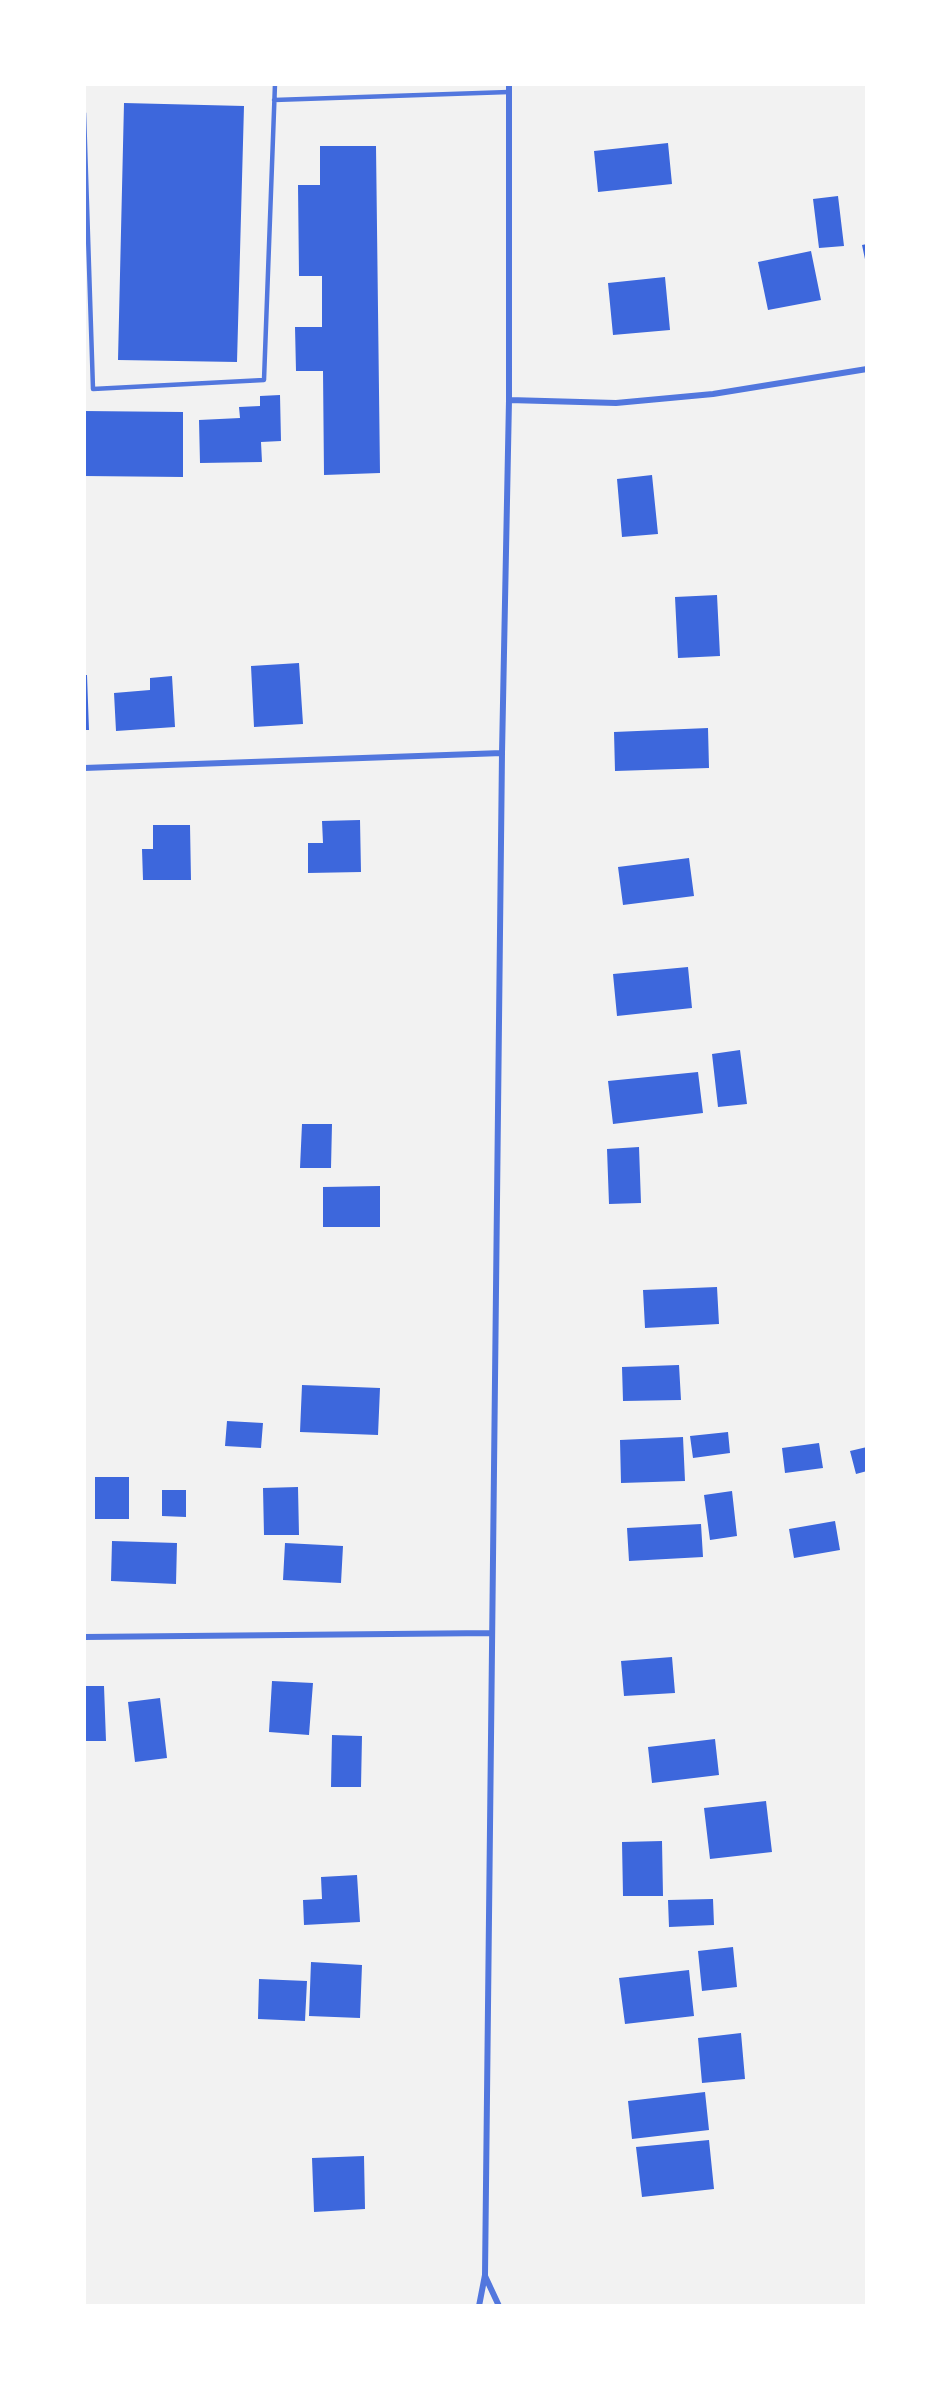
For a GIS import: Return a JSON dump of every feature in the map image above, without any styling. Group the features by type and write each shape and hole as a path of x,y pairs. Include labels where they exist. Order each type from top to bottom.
{"street":[{"path":"479,2306 485,2275 502,753 509,400 509,84"},
{"path":"509,400 626,402 713,394 867,369"},
{"path":"84,768 502,753"},
{"path":"84,1637 492,1633"},
{"path":"485,2275 499,2306"}],"lane":[{"path":"84,112 93,389 264,380 275,84"},
{"path":"274,100 509,92"}],"building":[{"path":"124,103 244,106 237,362 118,360"},
{"path":"668,143 672,184 598,192 594,151"},
{"path":"320,146 376,146 380,473 324,475 323,371 296,371 295,327 322,327 322,276 299,276 298,185 320,185"},
{"path":"838,196 844,246 819,248 813,199"},
{"path":"867,244 867,264 866,264 862,245"},
{"path":"811,251 821,300 768,310 758,262"},
{"path":"665,277 670,330 613,335 608,283"},
{"path":"280,395 281,441 261,442 262,462 200,463 199,420 240,418 239,407 260,406 260,396"},
{"path":"84,411 183,412 183,477 84,476"},
{"path":"652,475 658,534 622,537 617,479"},
{"path":"717,595 720,656 678,658 675,597"},
{"path":"299,663 303,724 254,727 251,666"},
{"path":"84,675 87,675 89,730 84,730"},
{"path":"172,676 175,727 116,731 114,693 150,690 150,678"},
{"path":"708,728 709,768 615,771 614,732"},
{"path":"360,820 361,872 308,873 308,843 323,843 322,821"},
{"path":"153,825 190,825 191,880 143,880 142,849 153,849"},
{"path":"689,858 694,896 623,905 618,867"},
{"path":"688,967 692,1008 617,1016 613,974"},
{"path":"740,1050 747,1104 718,1107 712,1054"},
{"path":"698,1072 703,1113 613,1124 608,1081"},
{"path":"302,1124 332,1124 331,1168 300,1168"},
{"path":"639,1147 641,1203 609,1204 607,1149"},
{"path":"380,1186 380,1227 323,1227 323,1187"},
{"path":"717,1287 719,1324 645,1328 643,1290"},
{"path":"679,1365 681,1400 623,1401 622,1367"},
{"path":"302,1385 380,1388 378,1435 300,1432"},
{"path":"227,1421 263,1423 261,1448 225,1446"},
{"path":"728,1432 730,1453 693,1458 690,1436"},
{"path":"683,1437 685,1481 621,1483 620,1440"},
{"path":"819,1443 823,1468 785,1473 782,1448"},
{"path":"867,1447 867,1471 856,1474 850,1451"},
{"path":"95,1477 129,1477 129,1519 95,1519"},
{"path":"298,1487 299,1535 264,1535 263,1488"},
{"path":"162,1490 186,1490 186,1517 162,1516"},
{"path":"732,1491 737,1536 710,1540 704,1495"},
{"path":"835,1521 840,1550 794,1558 789,1529"},
{"path":"701,1524 703,1557 629,1561 627,1528"},
{"path":"112,1541 177,1543 176,1584 111,1581"},
{"path":"285,1543 343,1546 341,1583 283,1580"},
{"path":"672,1657 675,1693 624,1696 621,1661"},
{"path":"272,1681 313,1683 309,1735 269,1732"},
{"path":"84,1686 104,1686 106,1741 84,1741"},
{"path":"160,1698 167,1758 135,1762 128,1702"},
{"path":"332,1735 362,1736 361,1787 331,1787"},
{"path":"715,1739 719,1775 652,1783 648,1747"},
{"path":"766,1801 772,1852 710,1859 704,1808"},
{"path":"662,1841 663,1896 623,1896 622,1842"},
{"path":"357,1875 360,1922 304,1925 303,1900 322,1899 321,1877"},
{"path":"713,1899 714,1925 669,1927 668,1900"},
{"path":"733,1947 737,1987 702,1991 698,1951"},
{"path":"311,1962 362,1965 360,2018 309,2016"},
{"path":"689,1970 694,2016 625,2024 619,1978"},
{"path":"259,1979 307,1981 305,2021 258,2019"},
{"path":"741,2033 745,2079 702,2083 698,2038"},
{"path":"705,2092 709,2130 632,2139 628,2101"},
{"path":"709,2140 714,2189 642,2197 636,2147"},
{"path":"364,2156 365,2209 314,2212 312,2158"}]}
